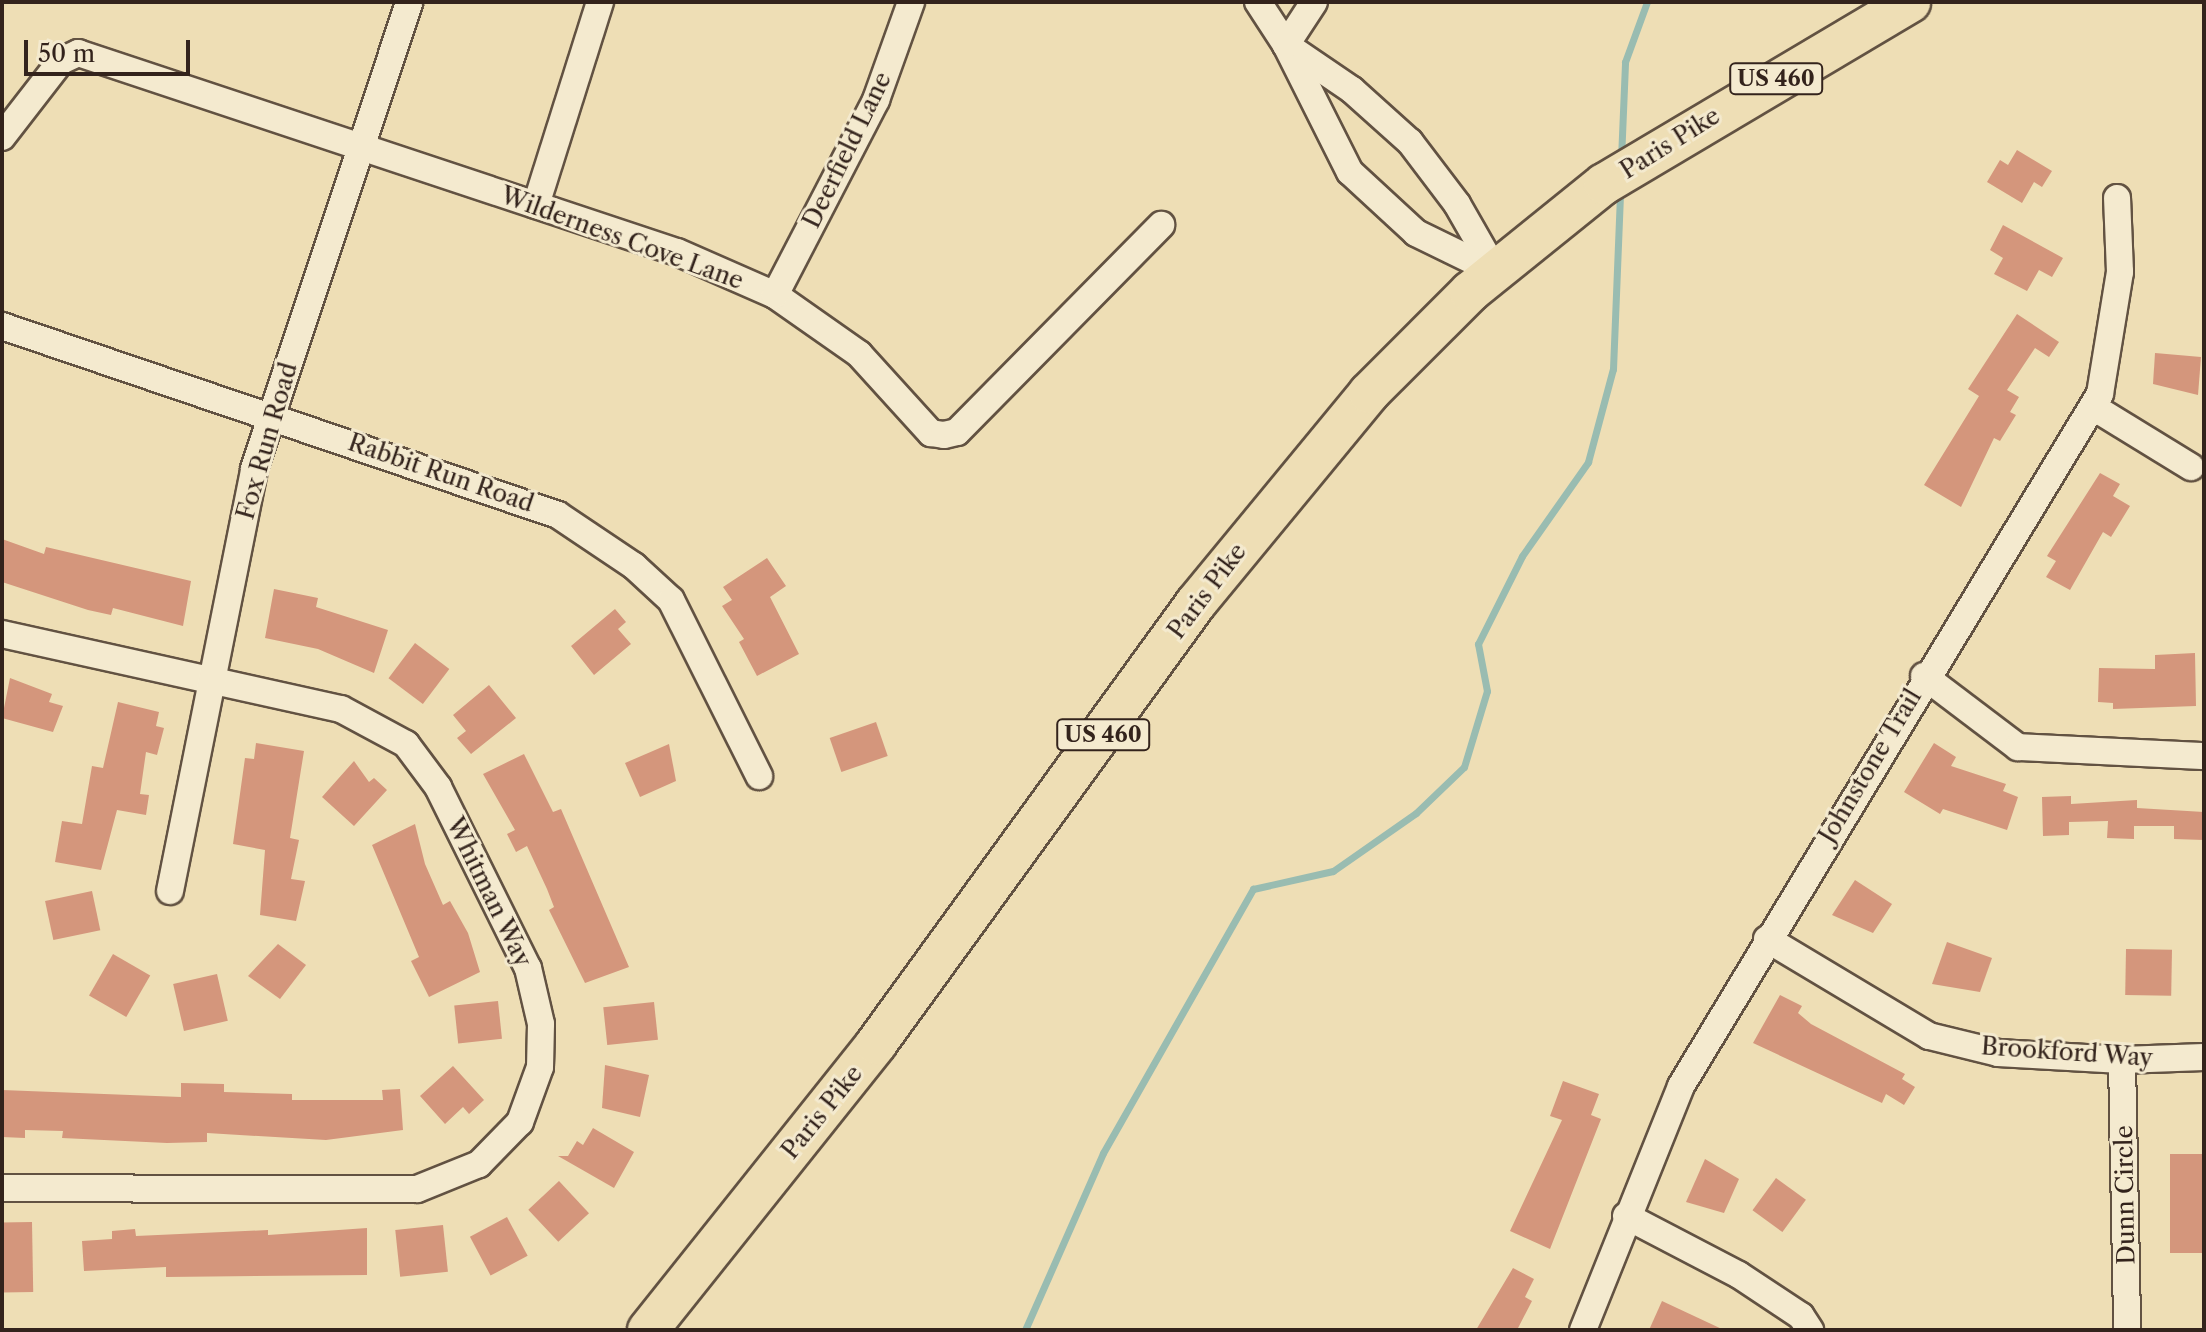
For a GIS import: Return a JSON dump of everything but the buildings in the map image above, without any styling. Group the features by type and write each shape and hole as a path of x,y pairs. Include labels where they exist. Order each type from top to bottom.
{"main road":[{"name":"Paris Pike","path":"648,1330 876,1044 1299,472 1369,393 1496,272 1604,184 1910,2"}],"street":[{"name":"Fox Run Road","path":"170,891 209,675 254,469 409,2"},
{"path":"536,205 600,2"},
{"name":"Deerfield Lane","path":"775,295 876,100 911,2"},
{"path":"1258,2 1286,45 1350,172 1416,233 1496,272"},
{"path":"1286,45 1314,2"},
{"path":"1286,45 1352,90 1410,142 1457,204 1496,272"},
{"name":"Wilderness Cove Lane","path":"2,137 61,61 78,53 677,252 775,295 859,354 931,433 944,435 957,432 1161,225"},
{"name":"Johnstone Trail","path":"1583,1330 1626,1216 1681,1086 1924,676 2100,394 2120,272 2117,198"},
{"name":"Rabbit Run Road","path":"2,326 273,415 558,515 634,566 671,600 759,776"},
{"path":"2093,407 2191,467"},
{"name":"Whitman Way","path":"2,634 209,675 341,709 406,744 438,787 528,968 541,1024 540,1067 520,1122 479,1164 417,1189 2,1188"},
{"path":"1924,676 2018,747 2204,756"},
{"name":"Brookford Way","path":"1767,939 1929,1036 1998,1053 2122,1060 2204,1057"},
{"name":"Dunn Circle","path":"2122,1060 2127,1330"},
{"path":"1626,1216 1739,1275 1801,1316 1810,1330"}],"waterway":[{"path":"1621,159 1625,62 1647,2"},
{"path":"1025,1330 1103,1153 1253,889 1333,871 1416,813 1464,767 1487,691 1478,644 1522,556 1588,462 1613,369 1620,191"}]}
